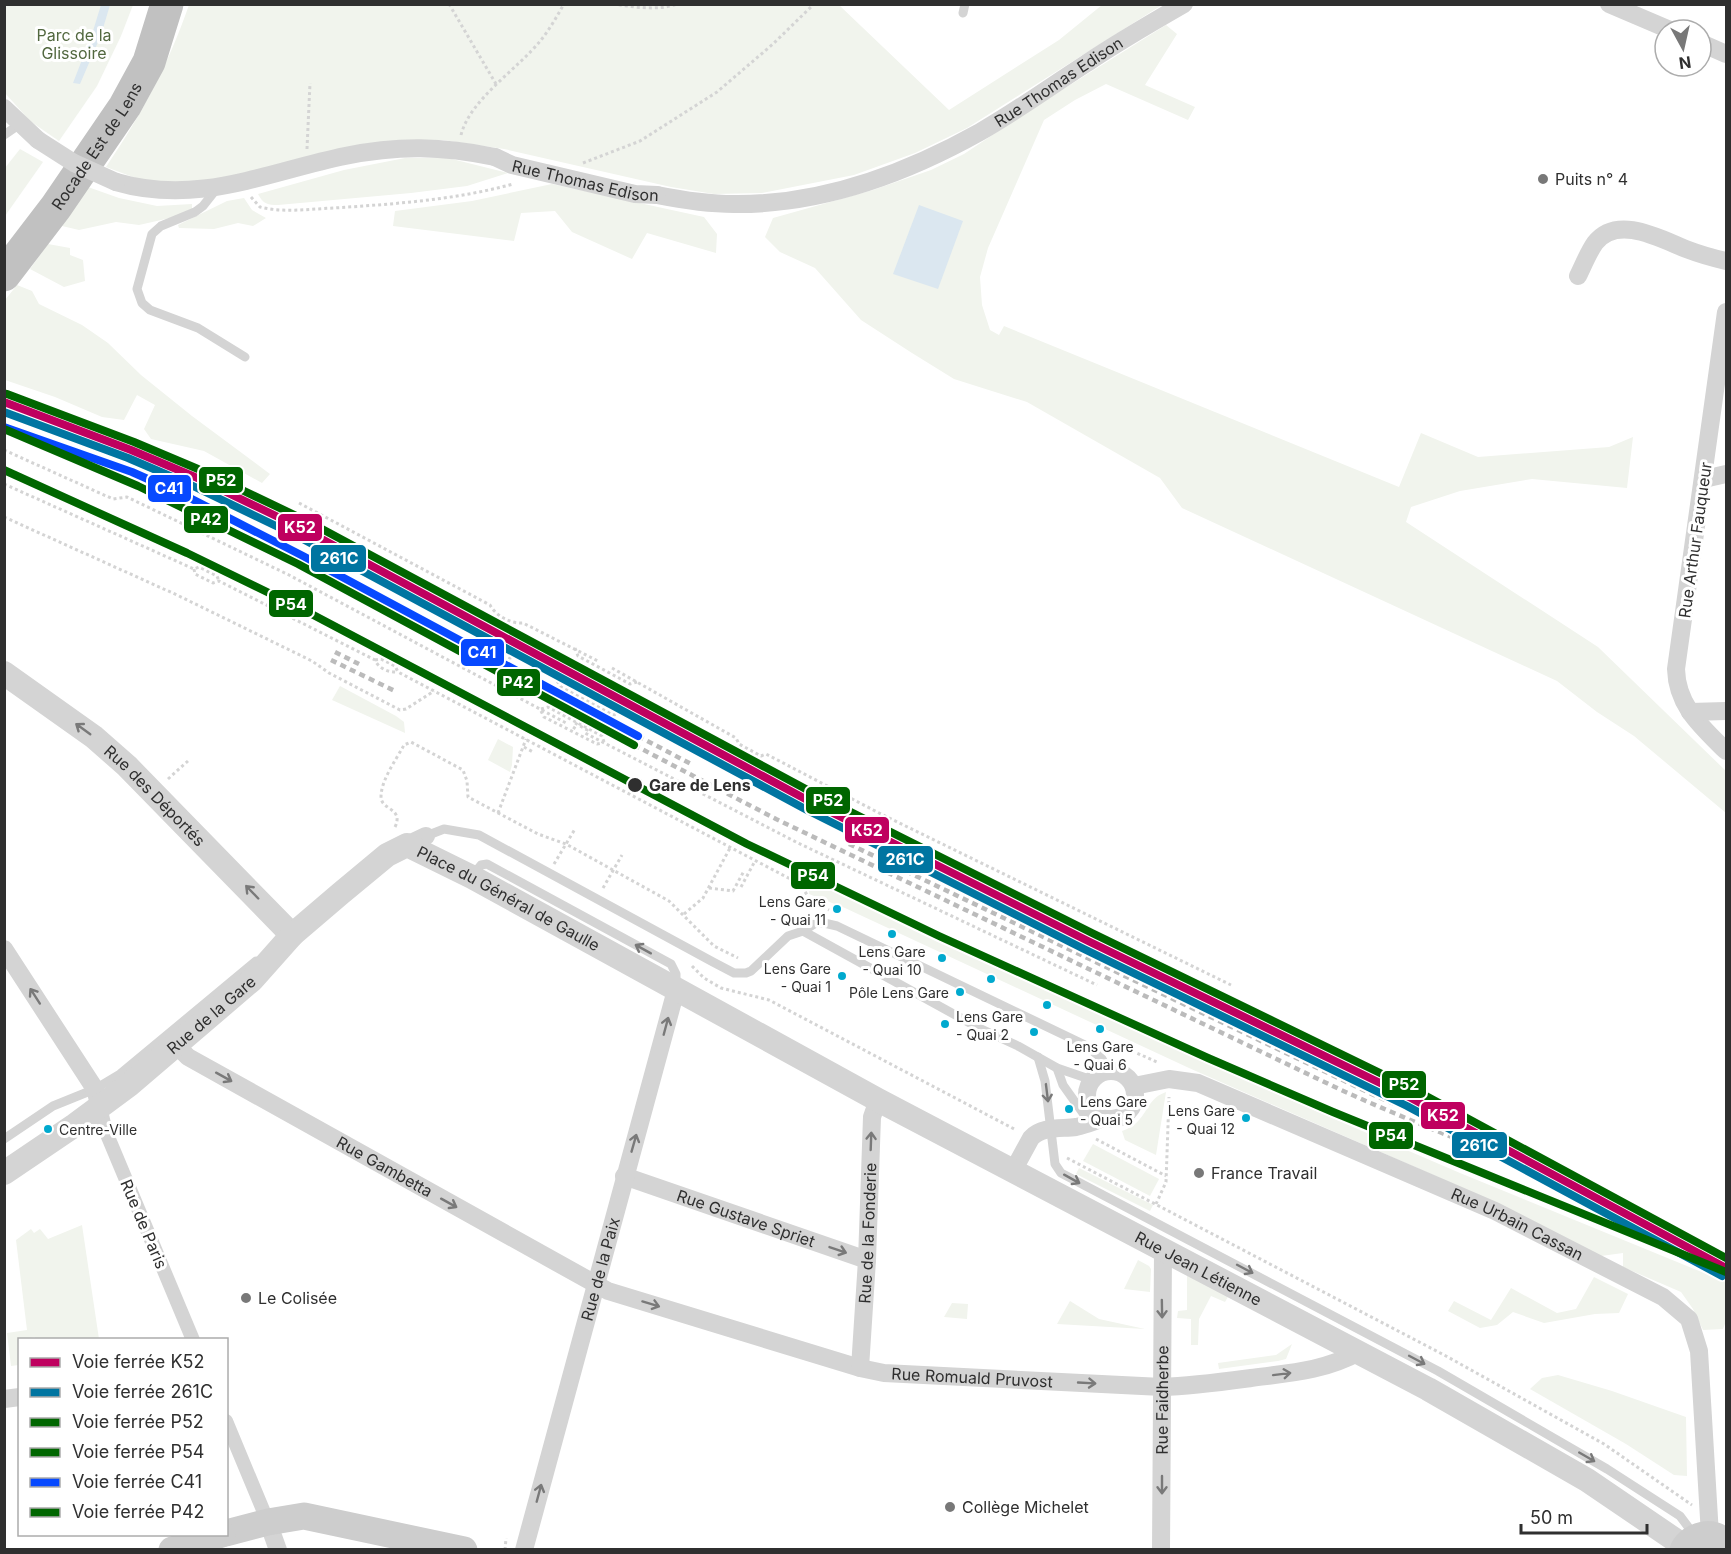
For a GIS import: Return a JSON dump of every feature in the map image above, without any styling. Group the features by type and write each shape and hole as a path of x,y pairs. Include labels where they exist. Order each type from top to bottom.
{"highway":[{"name":"Rocade Est de Lens","path":"4,243 42,195 85,132 130,51 147,4"},
{"name":"Rocade Est de Lens","path":"4,275 56,207 125,106 149,62 168,4"}],"main road":[{"path":"228,1533 268,1522 304,1516 464,1550"},
{"path":"172,1550 218,1536"}],"street":[{"name":"Rue Thomas Edison","path":"4,108 38,140 74,163 116,182 154,190 176,192 218,187 345,156 399,147 459,149 495,156 512,165 635,194 712,203 757,204 813,197 874,180 923,160 979,133 1131,34 1184,4"},
{"path":"1609,4 1653,23"},
{"path":"1578,276 1596,242 1610,232 1622,230 1655,235 1687,249 1726,261"},
{"name":"Rue Arthur Fauqueur","path":"1726,312 1676,669 1678,690 1690,712 1726,751"},
{"path":"1704,478 1726,474"},
{"name":"Rue des Déportés","path":"4,673 94,737 154,792 292,935"},
{"path":"1690,712 1726,711"},
{"name":"Rue de la Gare","path":"4,1173 97,1098 176,1045 252,980 292,935 407,845"},
{"name":"Place du Général de Gaulle","path":"407,845 472,877 704,1005"},
{"path":"4,949 97,1098"},
{"name":"Rue de la Paix","path":"524,1550 676,990"},
{"name":"Rue Jean Létienne","path":"704,1005 1163,1251 1359,1352 1587,1480 1706,1541"},
{"name":"Rue Gambetta","path":"176,1045 188,1057 596,1285"},
{"path":"1013,1171 1030,1138 1038,1131 1097,1126 1129,1111 1135,1099 1134,1086 1124,1075 1109,1072 1092,1080 1088,1101 1094,1111 1097,1126"},
{"name":"Rue Urbain Cassan","path":"1134,1086 1169,1079 1198,1083 1495,1211 1663,1297 1676,1307 1689,1319 1699,1351 1706,1541"},
{"name":"Rue de Paris","path":"97,1098 106,1132 192,1338"},
{"name":"Rue de la Fonderie","path":"860,1368 867,1260 872,1117 878,1100"},
{"name":"Rue Gustave Spriet","path":"624,1176 867,1260"},
{"name":"Rue Faidherbe","path":"1161,1550 1163,1251"},
{"name":"Rue Romuald Pruvost","path":"596,1285 608,1291 860,1368 884,1373 1162,1387 1188,1386 1313,1370 1340,1362 1359,1352"},
{"path":"228,1426 278,1550"}],"lane":[{"path":"4,135 20,124"},
{"path":"218,187 203,206 195,212 161,226 152,234 136,290 142,303 150,310 198,328 245,357"},
{"name":"Place du Général de Gaulle","path":"407,845 444,829 479,835 740,974 751,971 788,936 804,931"},
{"path":"1092,1080 1057,1068 902,987 804,931 816,923 837,927 1087,1046 1102,1059 1109,1072"},
{"path":"4,1139 53,1106 75,1098 97,1098 120,1074 249,966 292,935"},
{"path":"1038,1057 1045,1081 1052,1151 1055,1164 1061,1173 1417,1360 1608,1468 1680,1516 1706,1541"},
{"path":"1057,1068 1063,1085 1097,1126"},
{"path":"75,1098 97,1098"}],"path":[{"path":"448,4 496,84"},
{"path":"459,149 466,122 496,84 541,40 564,4"},
{"path":"613,4 668,8 677,4"},
{"path":"577,165 640,141 717,92 773,44 814,4"},
{"path":"307,166 310,83"},
{"path":"248,192 260,207 288,211 416,202 468,194 521,181"},
{"path":"4,450 113,499 127,497 279,570 568,724"},
{"path":"4,484 194,569 199,567 217,576 219,581 375,660 377,665 392,673 398,672"},
{"path":"221,501 481,638 487,637 514,651 516,657"},
{"path":"298,503 489,605 493,611 515,623 523,623 598,661"},
{"path":"4,517 177,595 312,662 400,710 406,709 434,691"},
{"path":"194,569 195,574 213,583 219,581"},
{"path":"481,638 483,644 510,658 516,657 585,695"},
{"path":"575,648 578,656 630,684 637,682"},
{"path":"375,660 381,658 395,666 398,672 526,739 648,807 796,882 811,901 831,911"},
{"path":"612,668 736,738 739,744 761,756 766,754 881,814 1231,985"},
{"path":"556,679 565,679 618,707 620,713"},
{"path":"556,679 561,687 613,715 620,713"},
{"path":"591,694 604,701 602,704 836,826 1118,963"},
{"path":"598,706 602,699"},
{"path":"540,709 549,707 602,736 604,743"},
{"path":"540,709 544,717 597,744 604,743"},
{"path":"575,726 587,730 585,733 798,843 1097,985"},
{"path":"581,736 586,727"},
{"path":"498,814 526,739"},
{"path":"407,845 381,844 397,822 392,808 381,801 381,796 384,784 406,743 411,742 463,770 467,781 468,797 538,834 576,849 669,901 714,946 738,958"},
{"path":"524,746 533,752"},
{"path":"154,792 188,761"},
{"path":"684,914 703,898 730,848"},
{"path":"741,887 755,861"},
{"path":"709,888 733,891 744,871"},
{"path":"704,978 722,988 769,1000 1030,1138"},
{"path":"1097,1126 1166,1176"},
{"path":"1052,1151 1446,1356 1604,1444 1695,1507"},
{"path":"1156,1204 1166,1182"},
{"path":"505,1550 506,1538"}],"green space":[{"name":"Parc de la Glissoire","path":"5,5 133,5 97,86 59,141 30,121 5,93"},
{"path":"189,5 839,5 949,110 1059,40 1102,5 1162,5 967,128 915,153 854,175 762,193 714,194 671,187 504,149 443,140 392,141 217,180 174,184 141,180 106,167 153,89"},
{"path":"1166,25 1177,34 1145,85 1195,107 1188,120 1106,84 1044,120 988,248 980,277 982,305 990,330 999,335 1004,326 1399,487 1421,433 1478,457 1609,447 1633,437 1627,488 1532,479 1460,491 1411,507 1406,522 1598,647 1726,771 1726,813 1634,736 1597,712 1557,681 1182,508 1160,478 1027,402 954,379 861,320 815,268 780,252 765,237 773,218 873,190 931,170 964,154"},
{"path":"20,149 43,162 5,216 5,168"},
{"path":"405,158 448,158 508,173 467,186 278,205 266,203 258,194 344,170"},
{"path":"552,184 704,217 717,234 716,253 647,233 632,259 572,232 555,211 521,213 514,241 393,226 395,211 472,201"},
{"path":"88,187 119,198 157,206 192,204 192,210 139,225 116,222 79,230 62,226"},
{"path":"244,198 252,210 266,218 253,226 238,223 214,229 179,228 178,225 227,201"},
{"path":"48,244 70,248 70,255 83,260 85,281 64,287 30,269"},
{"path":"17,285 32,291 39,304 82,325 108,343 141,375 270,474 262,483 204,451 151,439 144,429 155,405 137,395 124,420 102,417 55,397 5,380 5,300"},
{"path":"340,686 396,716 404,722 405,733 332,700"},
{"path":"498,739 513,747 510,772 488,760"},
{"path":"809,880 1274,1093 1460,1173 1726,1282 1726,1321 1723,1329 1703,1330 1693,1309 1681,1292 1623,1267 1623,1253 1601,1256 1497,1203 1189,1068 845,908 809,894"},
{"path":"1166,1092 1156,1155 1125,1140 1122,1131 1137,1122 1153,1100"},
{"path":"1093,1144 1159,1179 1150,1196 1083,1161"},
{"path":"1079,1168 1153,1205 1150,1211 1076,1174"},
{"path":"82,1225 99,1338 18,1338 18,1365 11,1366 7,1333 27,1330 16,1240 31,1229 34,1233 40,1229 48,1239"},
{"path":"1138,1260 1151,1269 1150,1292 1124,1289"},
{"path":"1187,1272 1229,1295 1225,1302 1211,1296 1199,1319 1198,1345 1191,1345 1191,1319 1177,1318 1178,1311 1187,1310"},
{"path":"1594,1277 1628,1294 1619,1313 1595,1314 1544,1323 1513,1312 1497,1325 1480,1328 1448,1311 1454,1301 1491,1320 1511,1288 1557,1313 1576,1309"},
{"path":"1070,1301 1099,1319 1145,1329 1057,1324"},
{"path":"952,1303 968,1304 967,1319 944,1317"},
{"path":"1292,1344 1286,1359 1219,1369 1218,1363 1276,1355"},
{"path":"1558,1375 1686,1417 1687,1476 1674,1475 1626,1444 1530,1389 1542,1378"}],"shaded area":[{"path":"101,5 110,5 101,35 80,84 73,83 92,34"},
{"path":"919,205 963,221 938,289 893,274"}],"railway":[{"path":"335,652 359,664"},
{"path":"331,660 397,692"},
{"path":"638,736 691,764"},
{"path":"634,745 776,819 1339,1089 1544,1175 1611,1206"},
{"path":"849,844 1376,1096 1509,1153"}],"rail line":[{"name":"P52","path":"7,394 198,469 309,522 815,794 1092,933 1415,1090 1726,1258"},
{"name":"K52","path":"4,402 195,477 305,530 811,802 1088,941 1411,1098 1726,1268"},
{"name":"261C","path":"4,412 128,458 191,485 301,538 807,810 1084,949 1407,1106 1722,1276"},
{"name":"C41","path":"4,427 132,472 186,496 303,556 638,736"},
{"name":"P42","path":"4,429 138,486 298,564 634,745"},
{"name":"P54","path":"4,470 187,553 302,609 747,844 939,936 1333,1112 1726,1272"}],"place":[{"name":"Puits n° 4","path":"1543,179"},
{"name":"Gare de Lens","path":"635,785"},
{"name":"Lens Gare - Quai 11","path":"837,909"},
{"name":"Lens Gare - Quai 10","path":"892,934"},
{"name":"Lens Gare - Quai 1","path":"842,976"},
{"name":"Pôle Lens Gare","path":"960,992"},
{"name":"Lens Gare - Quai 2","path":"945,1024"},
{"name":"Lens Gare - Quai 6","path":"1100,1029"},
{"name":"Lens Gare - Quai 5","path":"1069,1109"},
{"name":"Lens Gare - Quai 12","path":"1246,1118"},
{"name":"Centre-Ville","path":"48,1129"},
{"name":"France Travail","path":"1199,1173"},
{"name":"Le Colisée","path":"246,1298"},
{"name":"Collège Michelet","path":"950,1507"}]}
